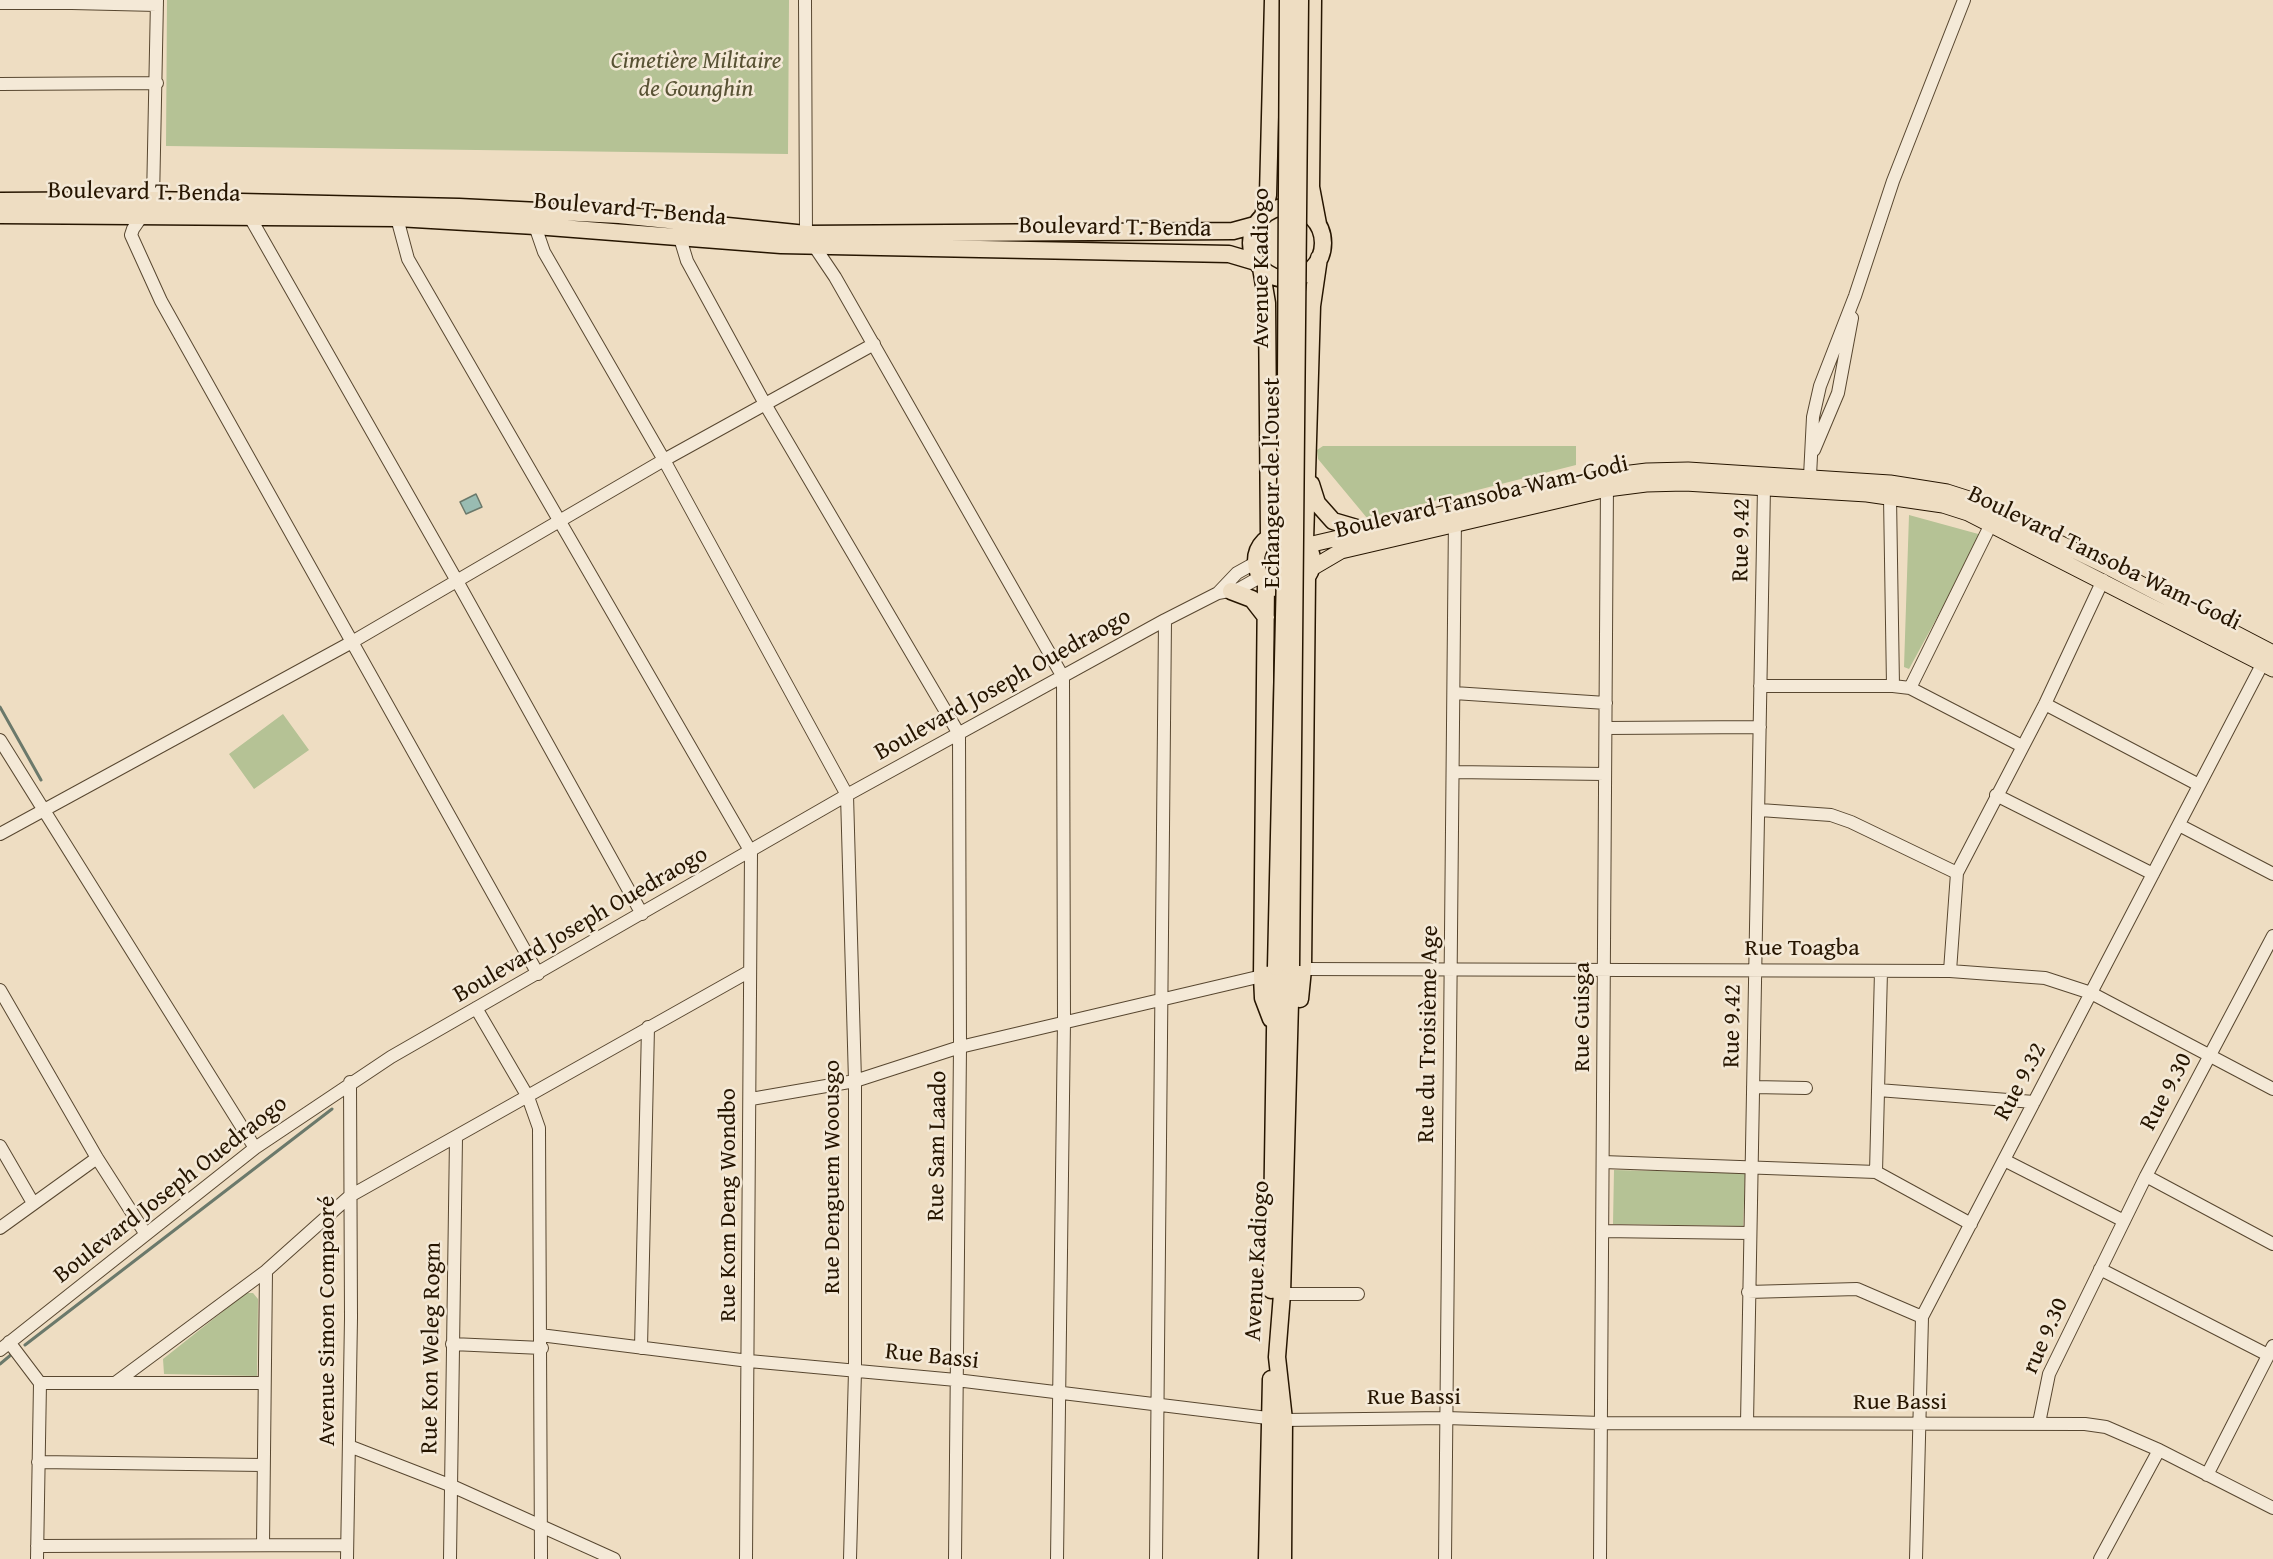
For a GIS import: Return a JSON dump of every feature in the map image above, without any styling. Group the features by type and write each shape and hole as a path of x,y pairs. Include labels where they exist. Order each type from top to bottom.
{"highway":[{"path":"1269,536 1267,303 1251,239 1268,195 1273,0"},
{"name":"Avenue Kadiogo","path":"1285,573 1287,0"},
{"name":"Echangeur de l'Ouest","path":"1290,967 1300,0"},
{"path":"1290,967 1309,573 1312,556 1306,543 1312,306 1323,241 1311,188 1313,0"},
{"name":"Boulevard T. Benda","path":"0,201 153,201 535,210 810,240 1233,231 1259,220"},
{"path":"1259,220 1277,208 1293,207 1307,213 1318,225"},
{"name":"Boulevard T. Benda","path":"0,215 397,219 535,226 680,238 1229,254 1258,265"},
{"path":"1258,265 1275,277 1292,279 1308,272 1319,258"},
{"path":"1307,470 1317,503 1324,512 1333,521 1367,531"},
{"path":"1274,1026 1263,998 1262,976 1266,617 1258,547 1269,536 1288,532 1306,543"},
{"name":"Echangeur de l'Ouest","path":"1285,573 1290,967"},
{"path":"1261,574 1283,590 1300,584 1309,573"},
{"path":"1225,592 1252,599 1266,617"},
{"name":"Avenue Kadiogo","path":"1283,1559 1277,1357 1282,1294 1291,1022 1290,967"},
{"name":"Avenue Kadiogo","path":"1267,1559 1278,1420 1274,1026 1290,967"}],"main road":[{"name":"Boulevard Tansoba Wam-Godi","path":"1306,543 1367,531 1455,509 1688,470 1810,476 1890,483 1947,492 1972,500 2110,568 2269,659"},
{"name":"Boulevard Tansoba Wam-Godi","path":"1309,573 1341,551 1455,525 1607,482 1764,487 1890,497 1943,505 1991,524 2269,659"}],"street":[{"path":"805,0 810,240 874,344 1063,677 1064,1021 1061,1392 1057,1559"},
{"path":"1810,476 1813,417 1820,386 1855,296 1881,214 1964,0"},
{"path":"0,3 157,2 158,83 153,201 131,235 161,302 538,974"},
{"path":"0,84 158,83"},
{"path":"250,219 457,581 642,914"},
{"path":"397,219 408,259 751,852"},
{"path":"535,226 544,252 664,460 847,795"},
{"path":"680,238 687,261 765,404 959,734"},
{"path":"1812,457 1838,393 1855,296"},
{"path":"0,834 352,642 664,460 874,344"},
{"name":"Rue Guisga","path":"1600,1559 1607,482"},
{"name":"Rue 9.42","path":"1747,1423 1760,810 1764,487"},
{"path":"1890,497 1893,686"},
{"name":"Rue du Troisième Age","path":"1445,1559 1455,509"},
{"path":"1910,688 1991,524"},
{"name":"Boulevard Joseph Ouedraogo","path":"5,1346 255,1148 350,1082 847,795 1165,620 1225,592 1238,573 1261,574"},
{"path":"1950,971 1957,873 2045,704 2103,580"},
{"path":"1156,1559 1165,620"},
{"name":"Rue 9.32","path":"1916,1559 1922,1317 2199,785 2269,659"},
{"path":"1760,686 1910,688 2022,746"},
{"path":"1454,693 1606,703"},
{"path":"2045,704 2199,785"},
{"path":"1606,728 1760,727"},
{"name":"Rue Sam Laado","path":"955,1559 960,1047 959,734"},
{"path":"1,745 255,1148"},
{"path":"1453,772 1605,774"},
{"name":"Rue Denguem Woousgo","path":"847,795 855,1081 855,1371 850,1559"},
{"path":"1996,795 2153,874"},
{"path":"1760,810 1831,815 1851,822 1957,873"},
{"path":"2179,825 2273,874"},
{"name":"Rue Kom Deng Wondbo","path":"746,1559 751,852"},
{"name":"Rue 9.30","path":"2100,1269 2146,1176 2273,936"},
{"name":"Rue Toagba","path":"1290,967 1950,971 2045,978 2091,993 2273,1089"},
{"path":"1876,1172 1881,970"},
{"path":"115,1383 266,1270 350,1196 750,971"},
{"path":"751,1099 855,1081 960,1047 1262,976"},
{"path":"0,990 97,1158 145,1233"},
{"path":"476,1008 536,1113 541,1142 540,1335 543,1526 541,1559"},
{"path":"641,1348 648,1028"},
{"name":"Avenue Simon Compaoré","path":"347,1559 350,1082"},
{"path":"1753,1088 1806,1088"},
{"path":"1878,1090 2034,1102"},
{"name":"Rue Kon Weleg Rogm","path":"450,1559 456,1138"},
{"path":"0,1146 33,1203"},
{"path":"0,1228 97,1158"},
{"path":"2004,1160 2124,1221"},
{"path":"1603,1162 1876,1172 1971,1224"},
{"path":"2146,1176 2273,1244"},
{"path":"1602,1231 1750,1233"},
{"path":"2100,1269 2271,1351 2207,1475"},
{"name":"rue 9.30","path":"2039,1424 2049,1374 2100,1269"},
{"path":"263,1544 262,1383 266,1270"},
{"path":"1748,1292 1857,1289 1922,1317"},
{"path":"1282,1294 1358,1294"},
{"name":"Rue Bassi","path":"540,1335 749,1361 1061,1392 1278,1420 1446,1418 1601,1423 2085,1424 2106,1427 2159,1450 2273,1508"},
{"path":"452,1344 542,1348"},
{"path":"5,1346 40,1383 37,1559"},
{"path":"40,1383 262,1383"},
{"path":"349,1446 452,1486 614,1559"},
{"path":"2100,1559 2159,1450"},
{"path":"38,1462 263,1465"},
{"path":"37,1546 347,1545"}],"green space":[{"name":"Cimetière Militaire de Gounghin","path":"167,0 789,0 788,154 166,146"},
{"path":"1323,446 1576,446 1576,465 1367,518 1318,459 1317,450"},
{"path":"1909,515 1982,535 1909,669 1904,667"},
{"path":"283,714 309,750 254,789 229,754"},
{"path":"1614,1170 1745,1173 1743,1226 1613,1224"},
{"path":"246,1293 253,1293 258,1299 257,1376 164,1374 163,1359"}],"water":[{"path":"476,494 482,507 466,514 460,502"}],"waterway":[{"path":"0,707 41,780"},
{"path":"25,1345 332,1109"},
{"path":"0,1364 12,1354"}]}
